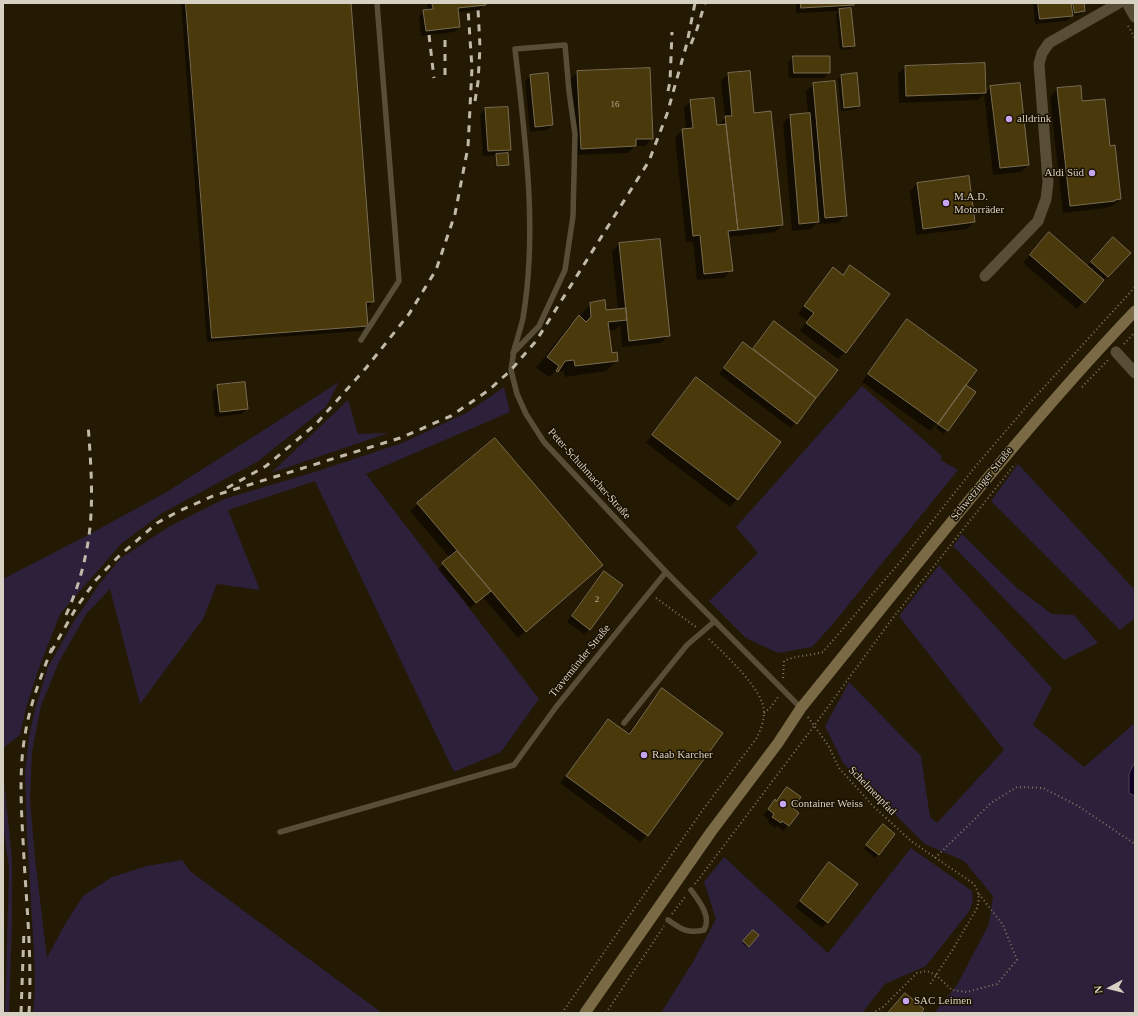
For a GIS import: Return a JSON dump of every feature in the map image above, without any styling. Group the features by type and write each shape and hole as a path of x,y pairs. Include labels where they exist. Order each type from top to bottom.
{"main road":[{"name":"Schwetzinger Straße","path":"585,1013 711,832 778,743 801,708 1017,441 1097,351 1135,311"}],"street":[{"path":"985,276 1038,221 1046,199 1048,182 1039,64 1042,53 1049,43 1119,3"},
{"path":"1127,3 1135,17"},
{"path":"1116,352 1135,373"}],"lane":[{"path":"361,340 399,281 377,3"},
{"name":"Peter-Schuhmacher-Straße","path":"514,353 539,326 565,270 573,216 575,134 565,45 515,49 525,142 530,220 529,269 523,319 514,353 512,370 516,394 526,414 544,442 666,572 801,708"},
{"name":"Travemünder Straße","path":"280,832 514,765 556,707 666,572"},
{"path":"624,723 687,645 715,621"},
{"path":"668,920 681,928 692,932 704,930 707,925 707,918 700,902 691,890"}],"path":[{"path":"764,713 777,700 782,688 784,661 791,657 811,656 823,652 1027,406 1135,288"},
{"path":"1080,389 1135,332"},
{"path":"606,1013 668,920 814,726 892,619 1018,461"},
{"path":"562,1013 702,811 756,739 764,713 763,702 757,691 744,675 702,631 672,611 649,592"},
{"name":"Schelmenpfad","path":"801,708 828,745 839,768 873,806 911,841 974,884 1003,925 1017,960 997,984 967,992 952,990 936,975"},
{"path":"935,858 991,803 1017,787 1043,788 1078,806 1135,844"},
{"path":"929,986 977,908 979,893"},
{"path":"872,1013 882,1008 916,973 926,971 936,975"}],"shaded area":[{"path":"339,382 326,407 257,462 162,513 121,544 60,614 39,668 26,708 20,735 3,748 3,579 165,493"},
{"path":"862,386 941,455 941,460 958,470 832,625 812,647 778,653 746,638 709,601 758,553 736,527"},
{"path":"504,387 510,412 366,474 539,699 501,752 454,772 315,481 228,510 260,590 217,584 203,619 140,704 110,589 87,613 59,662 41,706 32,752 30,800 35,858 47,958 64,926 83,896 112,877 147,866 182,860 190,871 382,1013 33,1013 35,986 34,954 25,772 29,736 35,709 48,667 74,621 100,583 121,558 170,526 224,499 321,470 402,443 468,412"},
{"path":"348,400 358,434 388,433 271,473"},
{"path":"1018,464 1135,590 1135,618 1120,630 991,501"},
{"path":"962,534 1017,588 1052,614 1074,615 1098,643 1064,660 953,546"},
{"path":"939,565 1052,688 1033,725 1084,767 1135,723 1135,762 1129,774 1129,793 1135,796 1135,1013 934,1013 957,985 989,924 993,896 964,861 925,844 843,763 825,726 849,682 921,756 930,817 937,823 1004,750 899,616"},
{"path":"1135,762 1135,796 1129,793 1129,774"},
{"path":"3,771 12,859 12,924 9,1013 5,1013 9,869 3,824"},
{"path":"911,848 972,891 973,900 970,910 926,966 885,984 862,1013 661,1013 694,960 716,919 704,882 724,857 828,953"}],"building":[{"path":"186,3 351,3 374,302 366,302 368,326 212,338"},
{"path":"432,3 486,3 486,5 458,8 460,27 426,31 423,10 433,9"},
{"path":"801,3 854,3 854,5 801,8"},
{"path":"1038,3 1071,3 1073,16 1040,19"},
{"path":"1073,3 1084,3 1085,11 1075,13"},
{"path":"851,8 855,46 843,47 839,9"},
{"path":"793,56 830,56 830,73 794,73"},
{"path":"985,63 986,93 906,96 905,66"},
{"path":"650,68 653,139 636,139 636,146 581,149 577,71"},
{"path":"750,71 754,113 771,111 783,225 738,230 725,116 732,116 728,73"},
{"path":"548,73 553,125 535,127 530,75"},
{"path":"857,73 860,106 844,108 841,75"},
{"path":"835,81 847,216 825,218 813,83"},
{"name":"alldrink","path":"1020,83 1029,165 1000,168 990,86"},
{"name":"Aldi Süd","path":"1081,86 1082,101 1105,99 1110,146 1115,145 1121,199 1070,206 1057,88"},
{"path":"714,98 717,125 726,124 738,230 728,231 733,271 704,274 700,235 693,236 682,129 693,128 690,100"},
{"path":"508,107 511,150 488,151 485,108"},
{"path":"810,113 819,222 799,224 790,115"},
{"path":"508,153 509,165 497,166 496,154"},
{"name":"M.A.D. Motorräder","path":"969,176 975,222 923,229 917,183"},
{"path":"1049,232 1104,280 1085,303 1030,255"},
{"path":"1113,237 1131,253 1108,277 1091,262"},
{"path":"660,239 670,336 629,341 619,243"},
{"path":"850,265 890,294 846,353 806,323 814,313 804,306 833,267 843,275"},
{"path":"605,300 606,310 626,308 627,320 608,322 612,353 617,352 618,361 575,366 574,360 565,361 558,372 556,371 559,366 547,357 579,315 586,322 591,317 590,303"},
{"path":"907,319 977,370 938,424 868,374"},
{"path":"774,321 838,370 816,398 753,349"},
{"path":"743,342 816,398 797,424 724,368"},
{"path":"696,377 781,442 738,500 652,435"},
{"path":"245,382 248,409 220,412 217,385"},
{"path":"966,385 976,392 948,431 938,424"},
{"path":"495,438 603,565 526,632 417,503"},
{"path":"457,551 491,591 476,603 442,563"},
{"path":"604,571 623,585 590,630 572,616"},
{"name":"Raab Karcher","path":"662,688 723,733 648,836 566,776 608,719 629,734"},
{"name":"Container Weiss","path":"787,787 801,797 793,808 799,813 789,826 772,817 774,814 768,809 775,799 776,801"},
{"path":"883,824 895,834 879,855 866,845"},
{"path":"829,862 858,884 828,923 800,901"},
{"path":"753,930 759,935 749,947 743,941"},
{"name":"SAC Leimen","path":"905,993 924,1009 921,1013 888,1013"}],"railway":[{"path":"51,652 76,608 96,580 118,557 157,523 179,511 213,496 400,438 451,416 489,390 511,370 536,341 649,161 667,114 687,43 695,3"},
{"path":"691,44 705,3"},
{"path":"227,488 266,466 316,424 366,368 409,314 436,270 455,214 468,147 472,68 468,9"},
{"path":"475,101 478,82 480,47 478,9"},
{"path":"668,91 670,82 672,32"},
{"path":"429,35 434,78"},
{"path":"445,40 445,77"},
{"path":"66,615 80,577 91,521 92,488 88,424"},
{"path":"29,1013 30,955 22,812 22,765 25,735 30,712 52,648"},
{"path":"21,1013 24,931"}],"place":[{"name":"alldrink","path":"1009,119"},
{"name":"Aldi Süd","path":"1092,173"},
{"name":"M.A.D. Motorräder","path":"946,203"},
{"name":"Raab Karcher","path":"644,755"},
{"name":"Container Weiss","path":"783,804"},
{"name":"SAC Leimen","path":"906,1001"}]}
